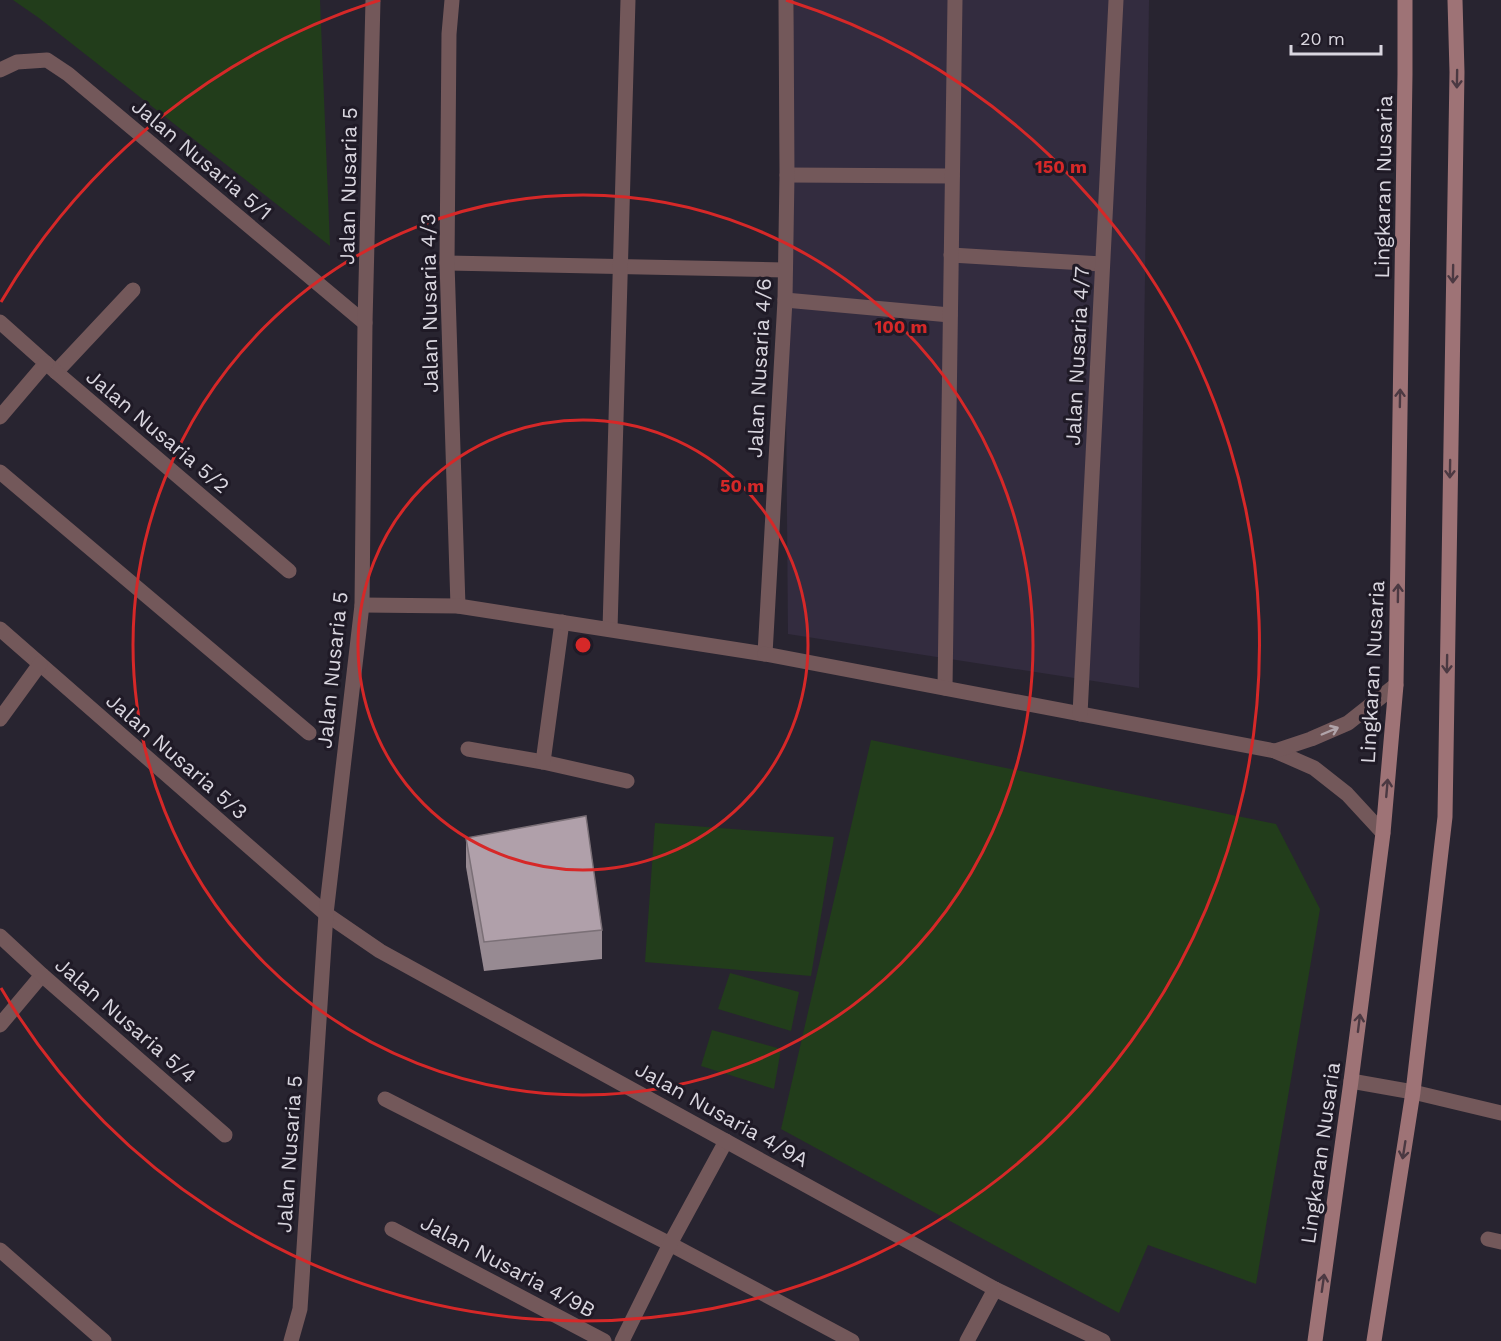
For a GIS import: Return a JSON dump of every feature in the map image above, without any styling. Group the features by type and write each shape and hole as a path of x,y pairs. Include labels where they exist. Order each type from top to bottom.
{"main road":[{"name":"Lingkaran Nusaria","path":"1315,1341 1352,1081 1383,833 1396,685 1405,0"},
{"path":"1374,1341 1413,1092 1444,817 1457,72 1455,0"}],"street":[{"name":"Jalan Nusaria 5","path":"291,1341 300,1309 326,914 362,604 365,323 373,0"},
{"name":"Jalan Nusaria 4/3","path":"452,0 449,34 447,262 458,606"},
{"path":"610,629 628,0"},
{"name":"Jalan Nusaria 4/6","path":"765,654 785,300 786,0"},
{"path":"945,688 955,0"},
{"name":"Jalan Nusaria 4/7","path":"1080,714 1116,0"},
{"name":"Jalan Nusaria 5/1","path":"0,70 17,62 47,60 68,74 365,323"},
{"path":"787,175 952,176"},
{"path":"951,255 1102,264"},
{"path":"447,262 785,270"},
{"path":"0,417 133,290"},
{"path":"785,300 950,315"},
{"name":"Jalan Nusaria 5/2","path":"0,322 289,571"},
{"path":"0,472 309,733"},
{"path":"362,604 458,606 610,629 765,654 1275,751 1314,768 1347,794 1383,833"},
{"path":"543,762 562,622"},
{"name":"Jalan Nusaria 5/3","path":"0,629 326,914"},
{"path":"0,719 40,664"},
{"path":"1275,751 1348,723 1396,685"},
{"path":"468,748 627,781"},
{"name":"Jalan Nusaria 4/9A","path":"326,914 380,951 995,1288 1103,1341"},
{"name":"Jalan Nusaria 5/4","path":"0,936 225,1135"},
{"path":"0,1025 42,975"},
{"path":"1352,1081 1413,1092 1501,1113"},
{"path":"385,1099 669,1244 852,1341"},
{"path":"622,1341 669,1244 726,1141"},
{"name":"Jalan Nusaria 4/9B","path":"392,1229 604,1341"},
{"path":"0,1250 104,1341"},
{"path":"967,1341 995,1288"}],"shaded area":[{"path":"794,0 1149,0 1139,688 788,634 785,270"}],"green space":[{"path":"13,0 320,0 330,246 39,18"},
{"path":"871,740 1276,824 1320,909 1256,1284 1148,1245 1119,1313 781,1129"},
{"path":"655,823 834,837 811,976 645,962"},
{"path":"730,973 799,992 791,1031 718,1009"},
{"path":"712,1030 781,1049 774,1089 701,1066"}],"building":[{"path":"586,816 602,930 484,942 466,838"}]}
